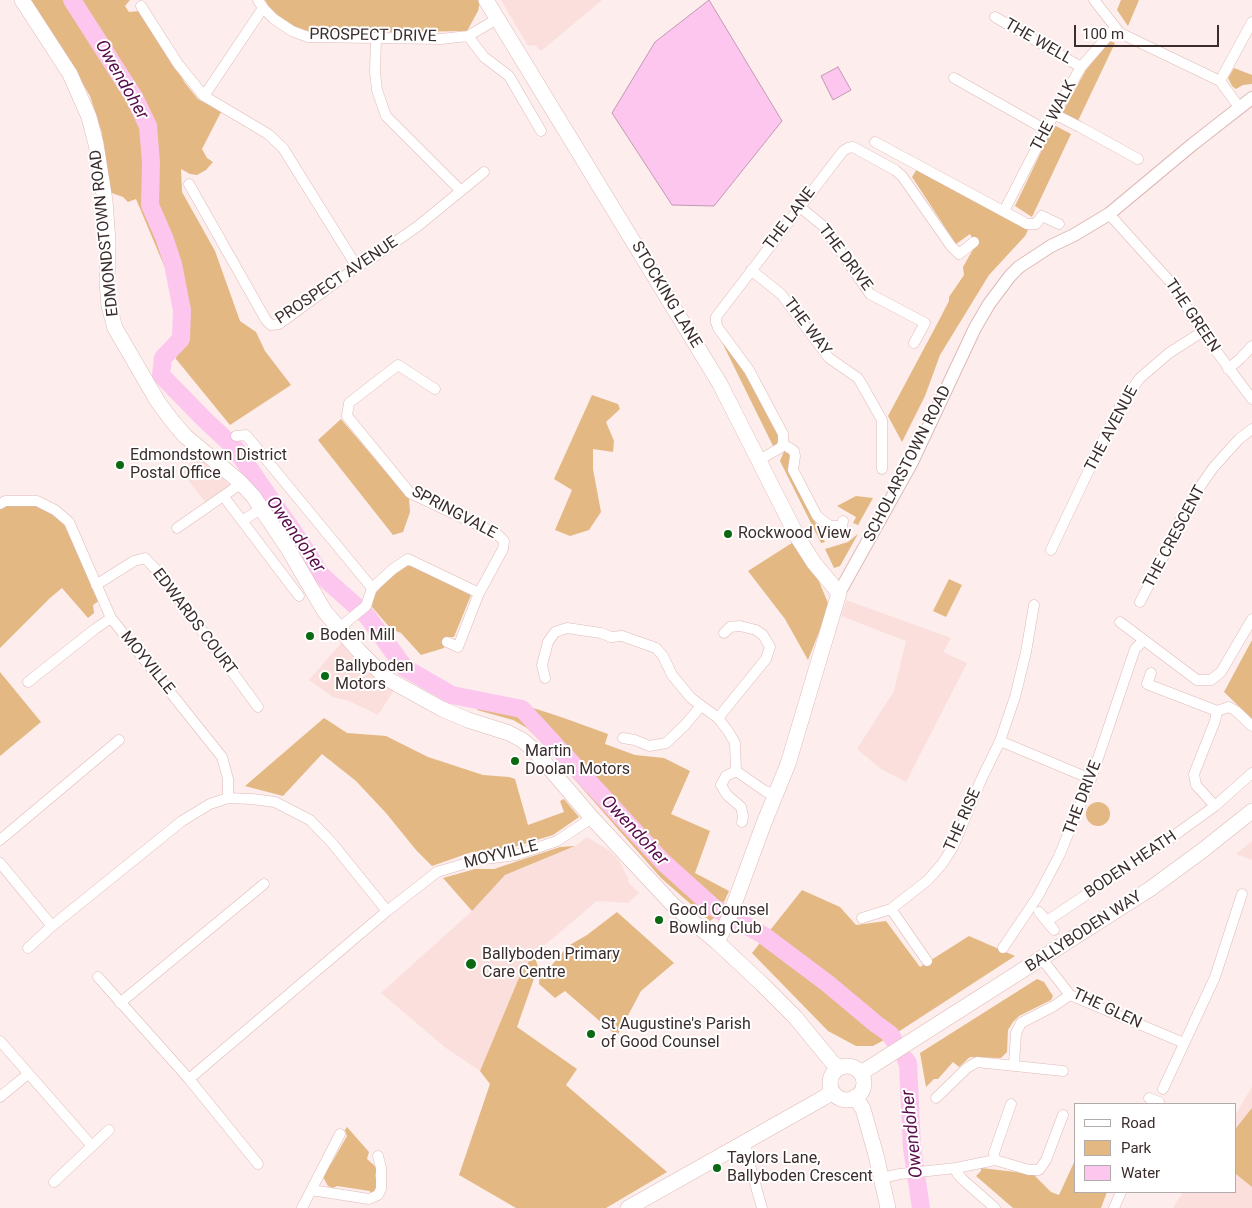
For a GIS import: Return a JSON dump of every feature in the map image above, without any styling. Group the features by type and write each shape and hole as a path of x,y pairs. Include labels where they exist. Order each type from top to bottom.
{"main road":[{"name":"EDMONDSTOWN ROAD","path":"22,0 70,74 89,117 96,144 105,201 108,241 107,282 109,306 115,328 154,396 173,422 185,436 242,483 262,508 325,612 386,678 468,720 509,733 522,740 540,756 592,818 674,906 717,942 795,1017 839,1068"},
{"name":"STOCKING LANE","path":"486,0 720,384 798,538 814,563 839,593"},
{"name":"SCHOLARSTOWN ROAD","path":"717,942 729,917 796,740 839,593"},
{"name":"BALLYBODEN WAY","path":"861,1074 1150,889 1252,812"},
{"path":"850,1066 861,1074 864,1080 863,1088 856,1097 842,1099 832,1091 831,1079 839,1068 850,1066"},
{"path":"628,1208 825,1097 832,1091"},
{"path":"856,1097 863,1109 888,1208"}],"street":[{"path":"1094,0 1120,33 1220,81 1239,107"},
{"path":"204,96 260,4"},
{"name":"PROSPECT DRIVE","path":"260,4 274,19 292,31 308,37 441,39 468,36 497,19"},
{"path":"141,6 178,64 204,96 268,134 283,148 304,184 341,238 357,267"},
{"name":"THE WELL","path":"995,17 1081,67"},
{"path":"1220,81 1252,22"},
{"name":"THE WALK","path":"1004,211 1054,114 1081,67 1115,28"},
{"path":"468,36 484,57 509,76 541,131"},
{"path":"376,39 375,72 377,90 386,116 461,191"},
{"path":"954,78 1046,130"},
{"name":"SCHOLARSTOWN ROAD","path":"839,593 904,477 975,328 989,304 1019,267 1051,246 1082,231 1109,214 1252,98"},
{"path":"1054,114 1138,159"},
{"path":"875,142 1029,225 1036,224 1042,216 1059,224"},
{"name":"THE LANE","path":"843,521 842,526 830,526 817,516 793,470 794,451 783,444 783,434 749,370 718,328 716,322 717,314 843,151 848,148 853,147 895,170 902,176 951,246 960,254 974,242"},
{"path":"895,170 904,157"},
{"name":"PROSPECT AVENUE","path":"189,184 266,320 271,325 279,324 357,267 418,226 484,172"},
{"name":"THE DRIVE","path":"800,207 823,226 870,294 924,323 914,343"},
{"name":"THE GREEN","path":"1109,214 1174,286 1202,332 1252,399"},
{"name":"THE WAY","path":"751,270 781,294 828,358 858,378 882,420 882,469"},
{"name":"THE AVENUE","path":"1051,550 1105,436 1131,390 1140,378 1169,353 1202,332"},
{"path":"1228,368 1252,346"},
{"name":"SPRINGVALE","path":"435,389 398,365 349,403 347,416 410,492 497,534 504,541 503,549 479,593 458,647 447,642"},
{"name":"THE CRESCENT","path":"1140,602 1176,528 1197,491 1239,439 1252,429"},
{"path":"236,436 246,435 372,588"},
{"path":"759,460 778,450 783,444"},
{"path":"177,528 242,483"},
{"path":"0,504 5,501 36,501 55,510 69,522 111,618"},
{"path":"227,501 299,596"},
{"path":"242,521 262,508"},
{"name":"EDWARDS COURT","path":"96,585 134,561 145,558 161,575 258,708"},
{"path":"339,628 366,606 372,588 393,569 408,559 479,593"},
{"name":"THE RISE","path":"862,918 891,909 928,880 953,847 981,780 1000,741 1015,697 1026,652 1034,604"},
{"name":"MOYVILLE","path":"28,682 111,618 222,756 228,779 228,798"},
{"path":"1120,622 1197,680 1211,680 1221,672 1252,619"},
{"path":"718,718 766,659 770,647 763,635 756,630 740,626 730,627 724,633"},
{"path":"545,678 542,665 543,654 548,642 556,632 567,628 601,633 611,637 622,636 656,648 663,656 672,675 691,698 718,718 735,744 737,756 736,771"},
{"name":"THE DRIVE","path":"1003,948 1038,896 1060,856 1091,778 1135,649 1144,640"},
{"path":"1151,673 1147,684 1217,711 1229,707 1236,710 1252,726"},
{"path":"623,738 635,740 649,746 666,744 701,706"},
{"path":"1214,806 1196,785 1194,774 1215,721 1217,711"},
{"path":"0,840 119,740"},
{"path":"1000,741 1091,778"},
{"path":"736,771 765,791 775,795"},
{"path":"736,771 726,776 721,785 727,796 741,807 742,822"},
{"name":"BODEN HEATH","path":"1039,912 1050,926 1214,806 1252,773"},
{"path":"28,948 52,926 182,821 210,804 228,798 252,798 275,802 310,820 332,843 387,911"},
{"name":"MOYVILLE","path":"189,1079 387,911 437,872 477,860 516,855 557,841 592,818"},
{"path":"0,862 52,926"},
{"path":"120,1003 264,884"},
{"path":"1163,1090 1215,977 1242,894"},
{"path":"891,909 927,961"},
{"name":"THE GLEN","path":"1042,959 1070,995 1184,1043"},
{"path":"98,977 189,1079 258,1164"},
{"path":"1014,1065 1016,1033 1021,1023 1054,1006 1070,995"},
{"path":"0,1041 92,1146"},
{"path":"936,1098 967,1068 977,1062 1063,1070"},
{"path":"0,1097 28,1074"},
{"path":"1149,1098 1158,1103"},
{"path":"994,1160 994,1153 1012,1104"},
{"path":"881,1178 956,1168 994,1160 1029,1170 1039,1170 1046,1160 1063,1115"},
{"path":"54,1182 109,1130"},
{"path":"302,1208 340,1134"},
{"path":"746,1140 749,1162 762,1208"},
{"path":"311,1190 369,1198 378,1195 381,1189 381,1168 378,1156"},
{"path":"956,1168 957,1173 962,1179 995,1208"},
{"path":"1114,1208 1121,1193"}],"shaded area":[{"path":"501,0 602,0 541,51 535,45 528,46"},
{"path":"197,457 218,472 230,486 206,503 181,471"},
{"path":"846,600 951,638 943,652 967,663 906,782 881,769 857,749 894,691 906,641 841,616"},
{"path":"342,642 394,690 378,715 349,701 333,697 309,680"},
{"name":"Ballyboden Primary Care Centre","path":"587,837 610,851 620,862 629,880 628,882 640,892 628,903 597,901 534,954 521,973 480,1071 446,1048 381,993 472,911 505,875 575,846"},
{"path":"1252,841 1252,860 1236,854"},
{"path":"1252,1087 1252,1208 1173,1208 1182,1193 1237,1193 1237,1112"}],"green space":[{"path":"28,0 130,0 125,6 129,12 139,11 143,14 185,83 198,99 221,112 202,149 207,158 213,162 206,170 197,175 190,174 181,169 182,192 215,251 240,321 256,332 265,351 291,385 230,425 176,359 177,322 168,275 136,199 128,202 123,197 109,192 105,176 102,133 90,96"},
{"path":"265,0 478,0 480,2 478,11 467,31 342,33 310,32 292,26 272,12"},
{"path":"1121,0 1139,0 1128,26 1117,10"},
{"path":"1110,41 1115,43 1077,123 1061,115 1086,70"},
{"path":"1234,68 1252,75 1252,84 1243,85 1236,89 1232,86 1228,78"},
{"path":"1054,125 1071,134 1032,217 1015,206"},
{"path":"917,169 1028,230 1025,236 989,275 940,355 925,396 902,442 888,416 949,301 949,297 964,275 963,267 976,244 970,234 956,244 912,177"},
{"path":"717,332 744,372 780,434 780,440 774,448"},
{"path":"592,395 618,404 620,409 606,422 614,441 613,452 593,449 593,469 601,512 589,530 570,536 555,530 572,490 554,479"},
{"path":"341,419 409,499 410,512 403,532 393,535 318,440"},
{"path":"785,449 791,454 790,471 825,542 821,543 780,461"},
{"path":"856,496 873,498 858,525 853,523 856,517 837,506"},
{"path":"37,504 54,513 68,524 100,600 93,605 94,613 88,618 62,588 0,648 0,506"},
{"path":"858,534 840,566 834,568 825,549 848,542"},
{"path":"795,541 818,579 828,603 823,622 808,660 785,619 748,571"},
{"path":"406,566 413,566 471,595 454,637 447,637 444,648 421,655 401,633 391,629 372,607 373,596 395,572"},
{"path":"949,579 962,585 946,617 933,611"},
{"path":"1252,640 1252,719 1224,692"},
{"path":"0,672 41,722 0,756"},
{"path":"482,695 524,705 608,734 605,744 635,755 664,758 690,771 671,814 710,831 695,873 729,891 718,915 710,921 661,878 547,748 527,728 513,720 477,710"},
{"path":"324,718 347,733 386,736 428,757 483,775 515,779 528,825 564,812 560,801 564,799 579,817 553,835 514,847 472,852 432,866 356,781 322,754 283,796 245,786"},
{"path":"1098,802 1107,805 1110,814 1107,823 1098,826 1089,823 1086,814 1089,805"},
{"path":"575,846 505,875 472,911 443,878 475,869 494,869 560,847"},
{"path":"802,890 840,907 856,925 886,921 920,967 969,936 1015,956 895,1034 873,1046 856,1046 828,1031 752,953"},
{"path":"617,912 674,963 641,991 617,1036 565,991 555,998 539,984 540,973 552,965 568,946 587,935"},
{"path":"534,954 538,967 517,1027 577,1069 566,1085 667,1172 606,1208 516,1208 459,1175 490,1084 480,1071 521,973"},
{"path":"1037,979 1044,982 1053,996 1051,1000 1019,1016 1013,1022 1008,1030 1007,1052 1001,1058 970,1057 959,1067 953,1062 938,1079 934,1079 926,1087 920,1053"},
{"path":"1252,1108 1252,1187 1237,1175 1237,1127"},
{"path":"347,1127 369,1152 367,1159 377,1168 375,1176 379,1183 377,1190 370,1194 370,1191 337,1186 333,1188 328,1186 323,1177 326,1165 331,1164 347,1136 345,1130"},
{"path":"1074,1162 1074,1193 1107,1193 1101,1208 1013,1208 976,1176 981,1171 981,1168 1033,1174 1051,1192 1059,1195"}],"water":[{"path":"709,0 782,121 714,206 672,205 612,113 655,42"},
{"path":"838,67 851,90 833,100 821,76"}],"waterway":[{"name":"Owendoher","path":"72,0 134,97 148,126 151,163 150,205 173,264 182,310 181,339 163,358 161,375 235,448 321,575 367,616 405,668 452,695 522,709 663,862 713,907 763,935 827,983 890,1034 893,1039"},
{"name":"Owendoher","path":"906,1060 908,1063 912,1148 921,1208"}],"place":[{"name":"Edmondstown District Postal Office","path":"120,465"},
{"name":"Rockwood View","path":"728,534"},
{"name":"Boden Mill","path":"310,636"},
{"name":"Ballyboden Motors","path":"325,676"},
{"name":"Martin Doolan Motors","path":"515,761"},
{"name":"Good Counsel Bowling Club","path":"659,920"},
{"name":"Ballyboden Primary Care Centre","path":"471,964"},
{"name":"St Augustine's Parish of Good Counsel","path":"591,1034"},
{"name":"Taylors Lane, Ballyboden Crescent","path":"717,1168"}]}
